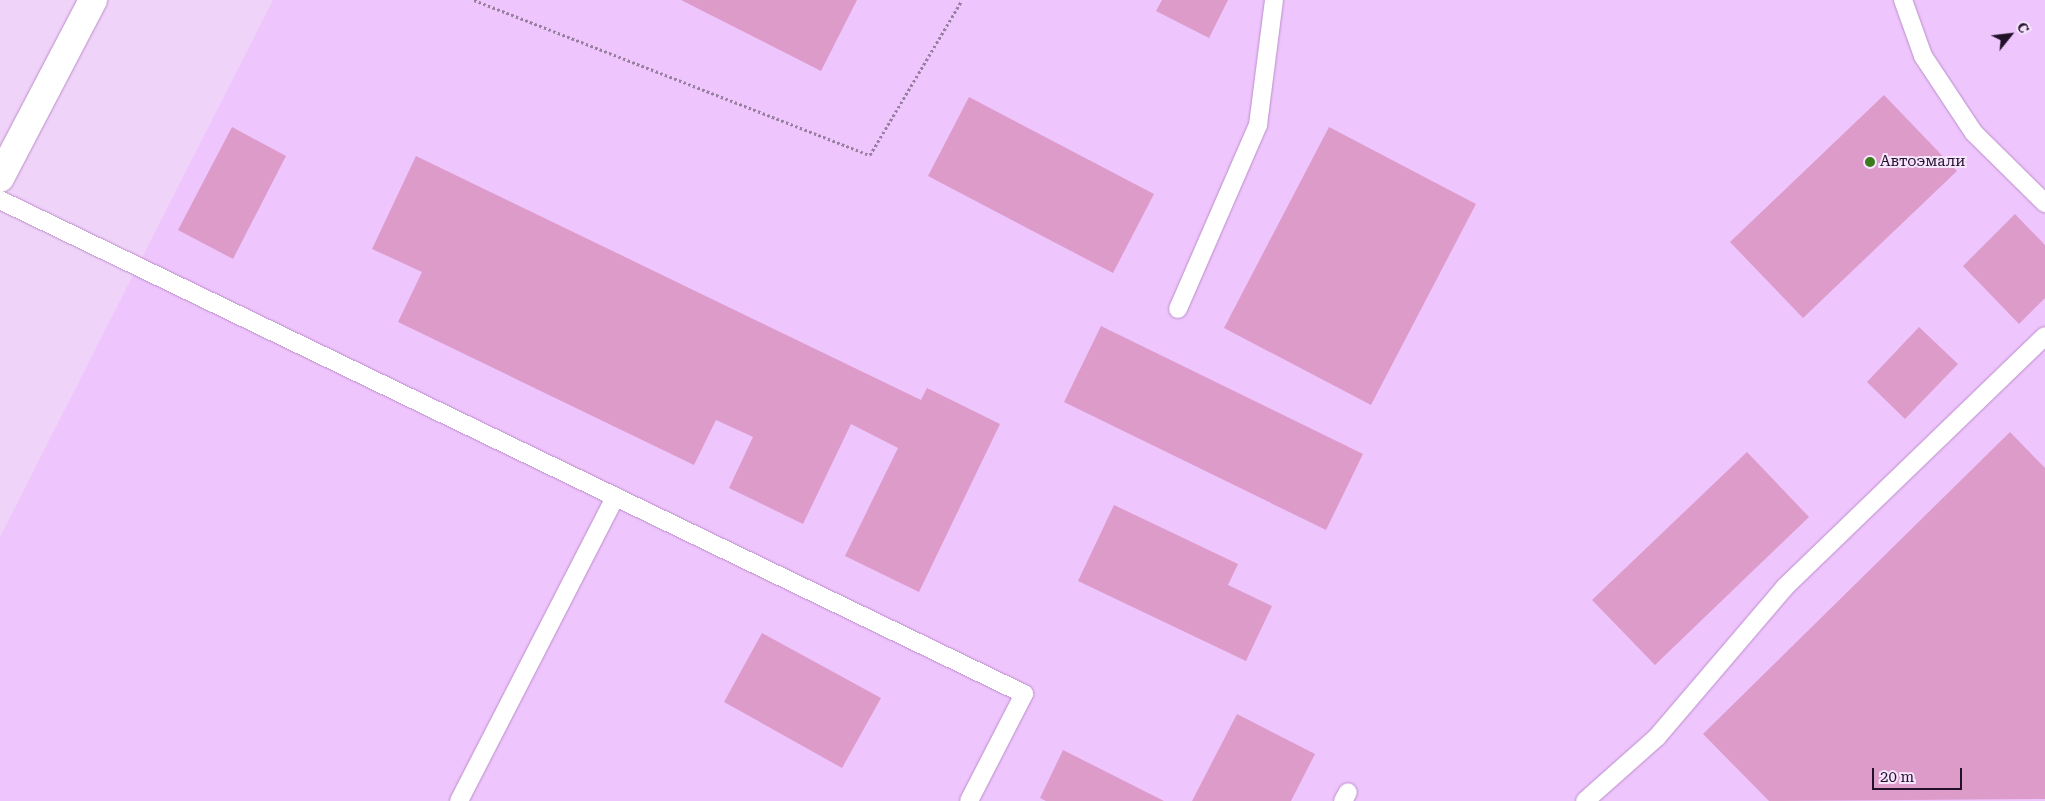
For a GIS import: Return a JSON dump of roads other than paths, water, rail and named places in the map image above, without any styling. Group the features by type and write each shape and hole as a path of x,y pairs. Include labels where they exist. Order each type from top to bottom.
{"street":[{"path":"0,178 93,0"}],"lane":[{"path":"1178,309 1258,125 1274,0"},
{"path":"1904,0 1923,56 1974,133 2045,203"},
{"path":"0,200 1024,694 969,801"},
{"path":"1585,801 1657,737 1785,587 2045,336"},
{"path":"458,801 615,497"}],"place":[{"name":"Автоэмали","path":"1870,162"}]}
